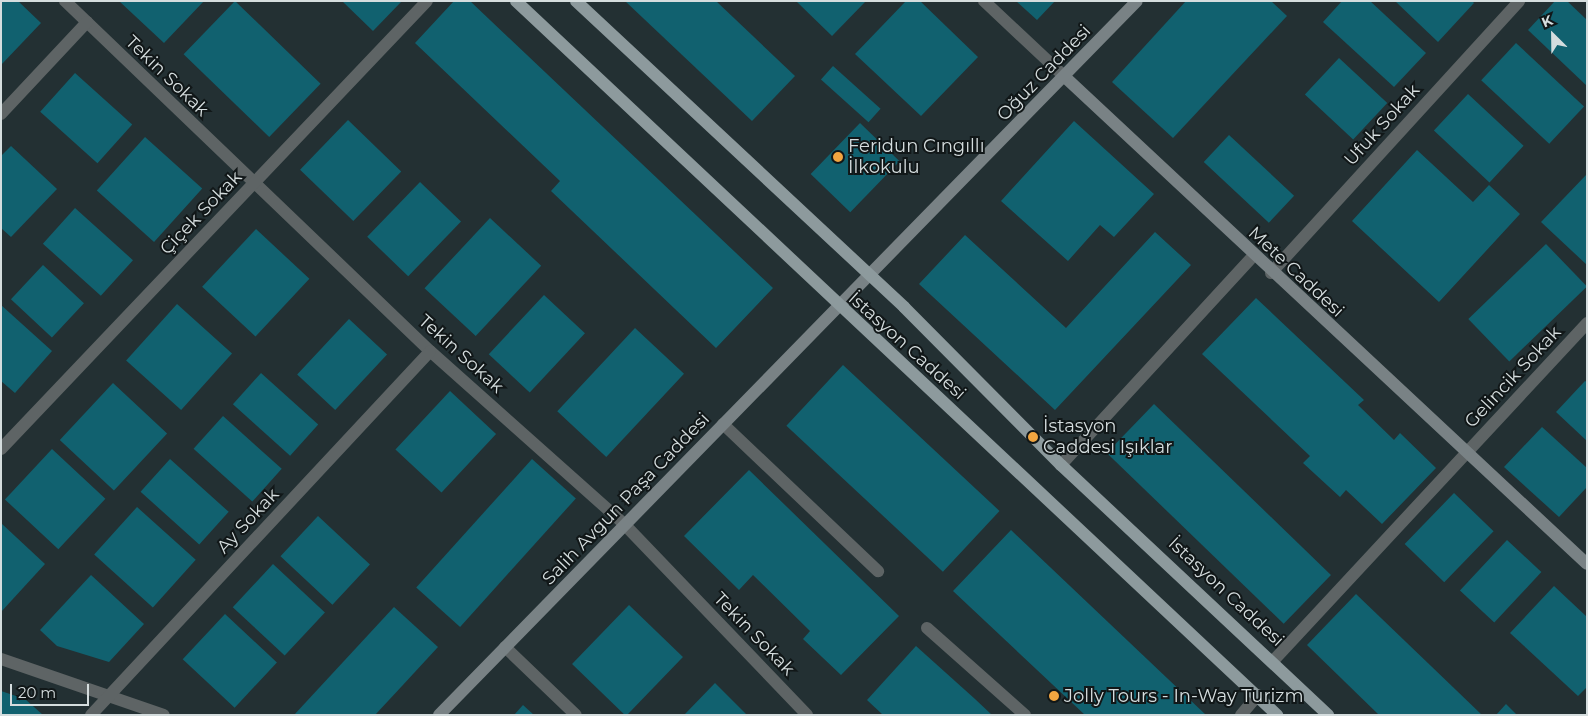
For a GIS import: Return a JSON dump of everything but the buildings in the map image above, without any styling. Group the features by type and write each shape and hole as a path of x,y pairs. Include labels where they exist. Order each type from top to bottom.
{"main road":[{"name":"İstasyon Caddesi","path":"516,1 837,306 1277,715"},
{"name":"İstasyon Caddesi","path":"576,1 869,275 1061,465 1274,660 1328,715"}],"street":[{"name":"Tekin Sokak","path":"65,1 253,184 430,351 625,525 807,715"},
{"name":"Çiçek Sokak","path":"1,449 427,1"},
{"name":"Mete Caddesi","path":"984,1 1464,454 1587,564"},
{"name":"Oğuz Caddesi","path":"837,306 1066,78 1137,1"},
{"name":"Ufuk Sokak","path":"1272,273 1519,1"},
{"path":"1,114 87,22"},
{"path":"1061,465 1253,256"},
{"name":"Salih Avgun Paşa Caddesi","path":"439,715 837,306"},
{"name":"Gelincik Sokak","path":"1274,660 1587,323"},
{"name":"Ay Sokak","path":"91,715 430,351"},
{"path":"723,424 878,571"},
{"path":"927,628 1025,715"},
{"path":"505,647 576,715"},
{"path":"1,660 111,694 164,715"},
{"path":"1240,715 1258,696"}],"place":[{"name":"Feridun Cıngıllı İlkokulu","path":"838,157"},
{"name":"İstasyon Caddesi Işıklar","path":"1033,437"},
{"name":"Jolly Tours - In-Way Turizm","path":"1054,696"}]}
